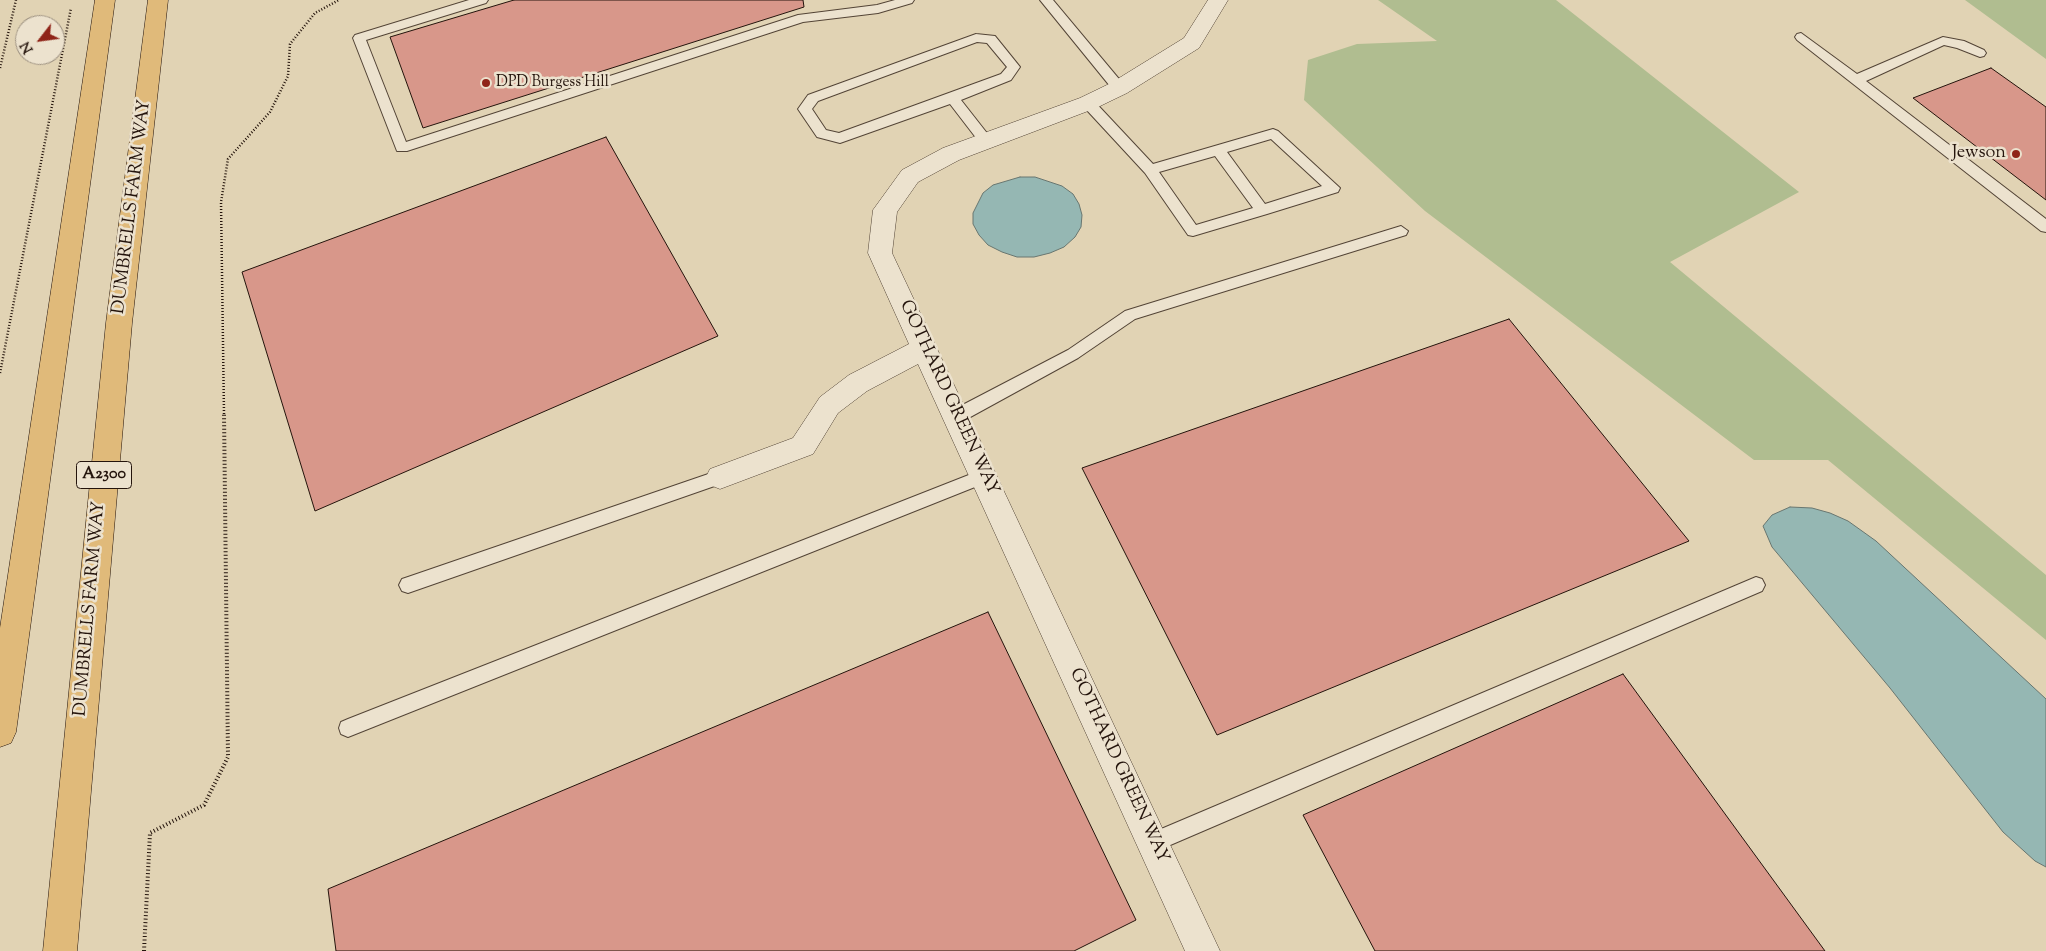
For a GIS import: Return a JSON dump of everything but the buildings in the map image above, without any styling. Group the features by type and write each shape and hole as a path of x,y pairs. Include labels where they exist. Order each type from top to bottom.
{"main road":[{"path":"0,732 106,0"},
{"name":"DUMBRELLS FARM WAY","path":"60,951 119,323 158,0"}],"street":[{"name":"GOTHARD GREEN WAY","path":"1203,951 880,253 885,210 910,176 951,154 1088,103 1119,88 1192,43 1218,0"},
{"path":"720,477 803,446 829,405 858,383 925,348"}],"lane":[{"path":"482,0 359,38 402,148 802,18 878,9 908,0"},
{"path":"1046,0 1119,88"},
{"path":"1801,37 2046,227"},
{"path":"976,38 991,39 1014,67 1006,77 953,98 840,138 822,134 805,109 813,98 976,38"},
{"path":"1856,80 1943,41 1960,44 1980,53"},
{"path":"953,98 985,140"},
{"path":"1088,103 1150,170 1193,232 1333,188 1273,134 1150,170"},
{"path":"1218,150 1262,210"},
{"path":"957,416 1073,354 1130,315 1401,231"},
{"path":"348,728 984,476"},
{"path":"408,585 720,477"},
{"path":"1154,842 1756,584"}],"path":[{"path":"0,68 16,0"},
{"path":"0,373 72,0"},
{"path":"144,951 150,833 204,805 228,757 221,202 228,159 270,112 288,76 290,44 315,13 338,0"}],"green space":[{"path":"1378,0 1556,0 1799,192 1670,262 2046,575 2046,640 1828,460 1754,460 1425,211 1304,100 1308,60 1357,44 1437,41"},
{"path":"1965,0 2046,0 2046,59"}],"water":[{"path":"1020,177 1035,177 1062,186 1073,194 1079,204 1082,215 1081,227 1075,237 1064,247 1034,257 1017,257 988,245 979,235 973,224 973,213 983,193 993,185"},
{"path":"1790,507 1812,508 1830,513 1848,521 1876,541 2046,699 2046,867 2035,861 2003,832 1890,688 1772,547 1763,526 1772,515"}],"place":[{"name":"DPD Burgess Hill","path":"486,83"},
{"name":"Jewson","path":"2016,154"}]}
